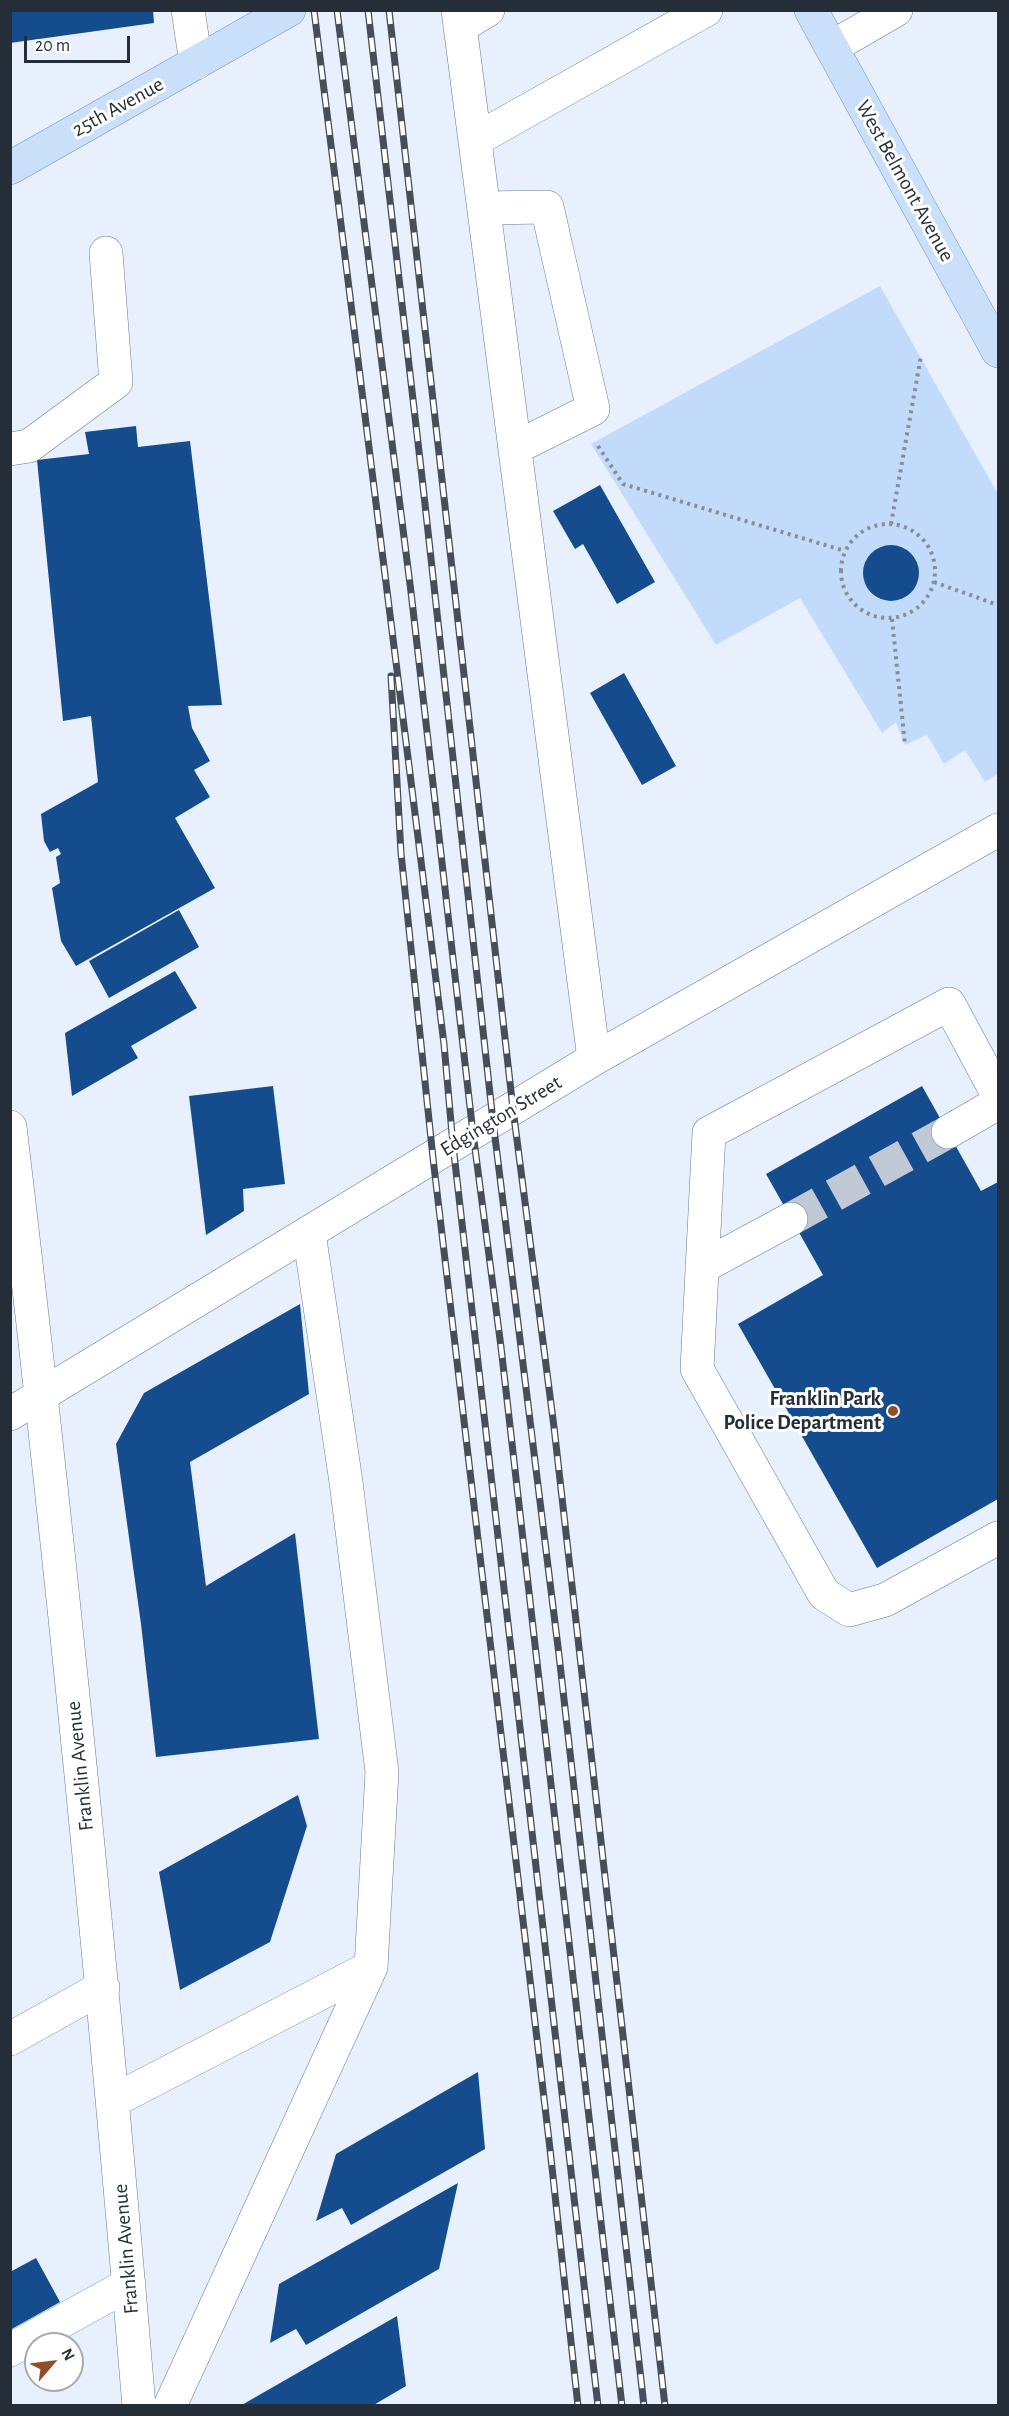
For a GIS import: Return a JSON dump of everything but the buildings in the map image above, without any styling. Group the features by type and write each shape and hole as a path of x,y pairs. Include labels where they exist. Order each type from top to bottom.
{"main road":[{"name":"25th Avenue","path":"10,168 289,10"},
{"name":"West Belmont Avenue","path":"811,10 999,351"}],"street":[{"path":"188,10 196,63"},
{"path":"488,10 459,19 594,1059"},
{"path":"475,140 706,10"},
{"path":"831,47 896,10"},
{"path":"484,208 547,207 593,409 515,448"},
{"path":"10,449 29,446 116,382 106,253"},
{"name":"Edgington Street","path":"10,1414 594,1059 999,830"},
{"path":"999,1095 949,1004 709,1132 697,1369 824,1594 849,1610 885,1600 999,1538"},
{"path":"948,1131 999,1104"},
{"name":"Franklin Avenue","path":"10,1127 42,1396 103,1987 139,2406"},
{"path":"702,1267 791,1219"},
{"path":"170,2406 371,1967 382,1772 346,1482 309,1233"},
{"path":"113,2101 371,1967"},
{"path":"10,2039 103,1987"},
{"path":"10,2350 129,2284"}],"path":[{"path":"891,524 921,356"},
{"path":"595,442 623,484 845,551"},
{"path":"891,524 912,530 925,541 933,556 934,582 930,592 918,608 904,616 892,619 864,612 852,601 842,579 845,551 856,537 868,529 891,524"},
{"path":"934,582 999,605"},
{"path":"892,619 905,745"}],"shaded area":[{"path":"880,286 998,494 998,774 985,782 965,750 944,764 927,735 905,745 896,722 882,733 800,598 716,645 591,444"}],"tunnel":[{"path":"791,1219 948,1132"}],"railway":[{"path":"314,10 444,1044 453,1145 598,2406"},
{"path":"337,10 411,592 473,1133 501,1347 622,2406"},
{"path":"368,10 493,1121 559,1655 644,2406"},
{"path":"389,10 513,1109 554,1427 665,2406"},
{"path":"391,676 401,853 433,1158 550,2149 578,2406"}],"place":[{"name":"Franklin Park Police Department","path":"893,1411"}]}
